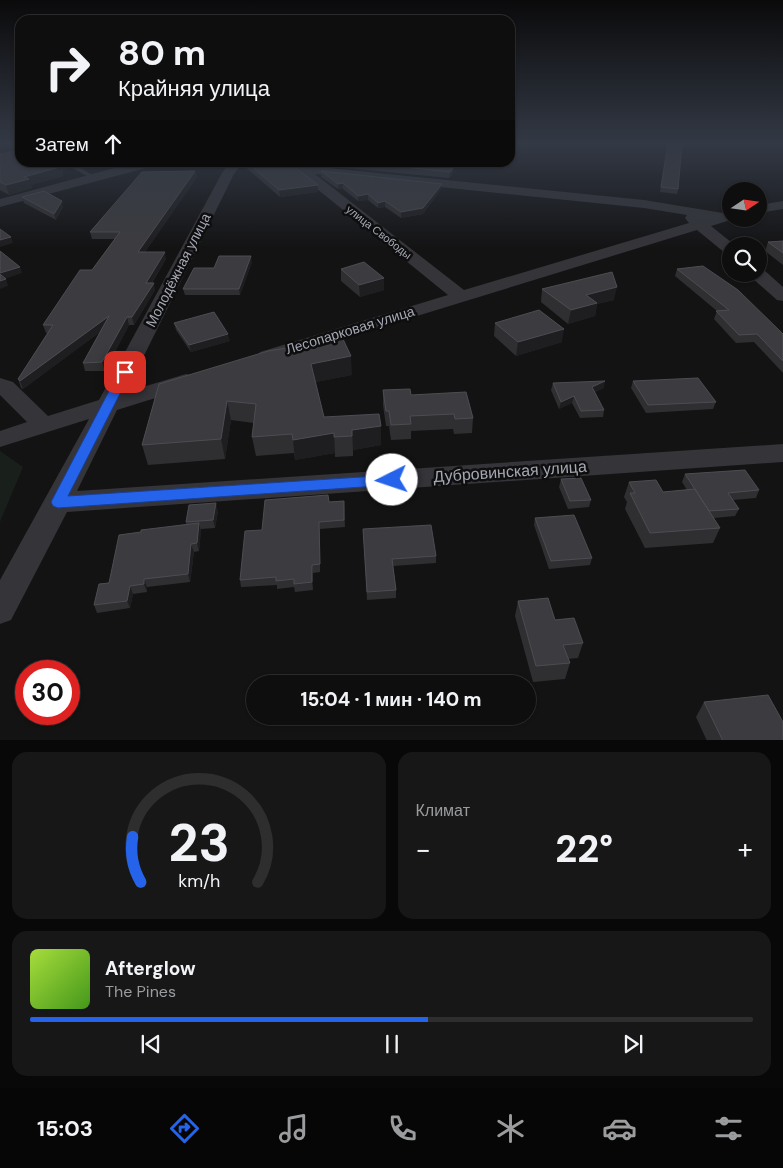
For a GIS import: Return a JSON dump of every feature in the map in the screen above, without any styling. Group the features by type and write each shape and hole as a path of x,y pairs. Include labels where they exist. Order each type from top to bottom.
{"street":[{"path":"0,203 92,179"},
{"name":"Молодёжная улица","path":"0,610 225,179"},
{"name":"улица Свободы","path":"311,179 460,296"},
{"path":"399,179 644,204 722,215"},
{"path":"768,208 783,205"},
{"path":"679,210 701,224 722,242"},
{"name":"Лесопарковая улица","path":"250,361 722,218"},
{"path":"767,282 783,296"},
{"path":"0,439 203,376"},
{"path":"0,386 5,387 44,425"},
{"name":"Дубровинская улица","path":"58,502 392,480 537,468 783,453"}],"shaded area":[{"path":"0,451 23,467 0,522"}],"building":[{"path":"0,179 29,179 6,185 0,182"},
{"path":"136,179 190,179 138,252 165,252 146,283 154,283 132,317 127,317 102,362 83,363 109,316 20,381 18,379 53,325 43,325 80,270 92,270 120,232 90,232"},
{"path":"265,179 309,179 318,185 279,190"},
{"path":"331,179 391,179 442,184 423,208 401,212 385,201 378,203 368,194 358,196 343,183 338,184"},
{"path":"662,179 679,179 678,189 661,187"},
{"path":"44,191 62,201 54,214 22,197"},
{"path":"0,229 11,237 0,240"},
{"path":"783,241 783,253 768,242"},
{"path":"0,251 20,267 0,273"},
{"path":"219,256 251,256 239,289 183,289 194,268 214,268"},
{"path":"364,262 384,278 359,285 341,269"},
{"path":"703,266 722,279 722,282 726,282 738,290 783,334 783,361 757,334 739,335 716,311 729,310 677,269"},
{"path":"612,272 617,287 586,295 597,303 571,310 542,289"},
{"path":"0,274 6,279 0,281"},
{"path":"539,310 564,329 518,342 495,323"},
{"path":"214,312 228,334 189,345 174,323"},
{"path":"343,339 351,356 311,364 324,417 379,414 381,426 352,430 352,436 334,437 334,433 293,440 292,434 252,437 256,404 227,401 221,439 142,445 159,384 268,351"},
{"path":"698,378 716,402 648,405 633,381"},
{"path":"605,381 592,387 604,410 581,411 574,396 561,402 553,383"},
{"path":"410,389 411,395 466,392 473,418 455,419 454,414 410,416 411,424 391,425 389,411 386,411 383,390"},
{"path":"745,470 759,490 728,493 739,509 709,511 685,474"},
{"path":"581,478 591,500 570,501 561,479"},
{"path":"656,480 663,492 695,489 720,528 650,533 630,493 635,493 629,482"},
{"path":"328,495 329,502 344,501 344,520 319,522 320,564 312,565 312,582 294,584 294,579 276,581 276,577 240,580 245,531 262,530 265,500"},
{"path":"216,503 213,520 186,522 189,505"},
{"path":"574,515 592,558 551,561 535,518"},
{"path":"199,523 197,543 191,544 188,574 144,579 144,584 130,586 127,601 94,605 99,584 109,583 119,535 141,532 141,530"},
{"path":"431,525 436,556 392,559 396,590 367,592 363,529"},
{"path":"548,598 555,620 574,618 583,643 563,645 570,663 536,666 518,601"},
{"path":"768,695 783,722 783,740 723,740 704,702"}],"route":[{"path":"125,372 58,502 392,480"}]}
